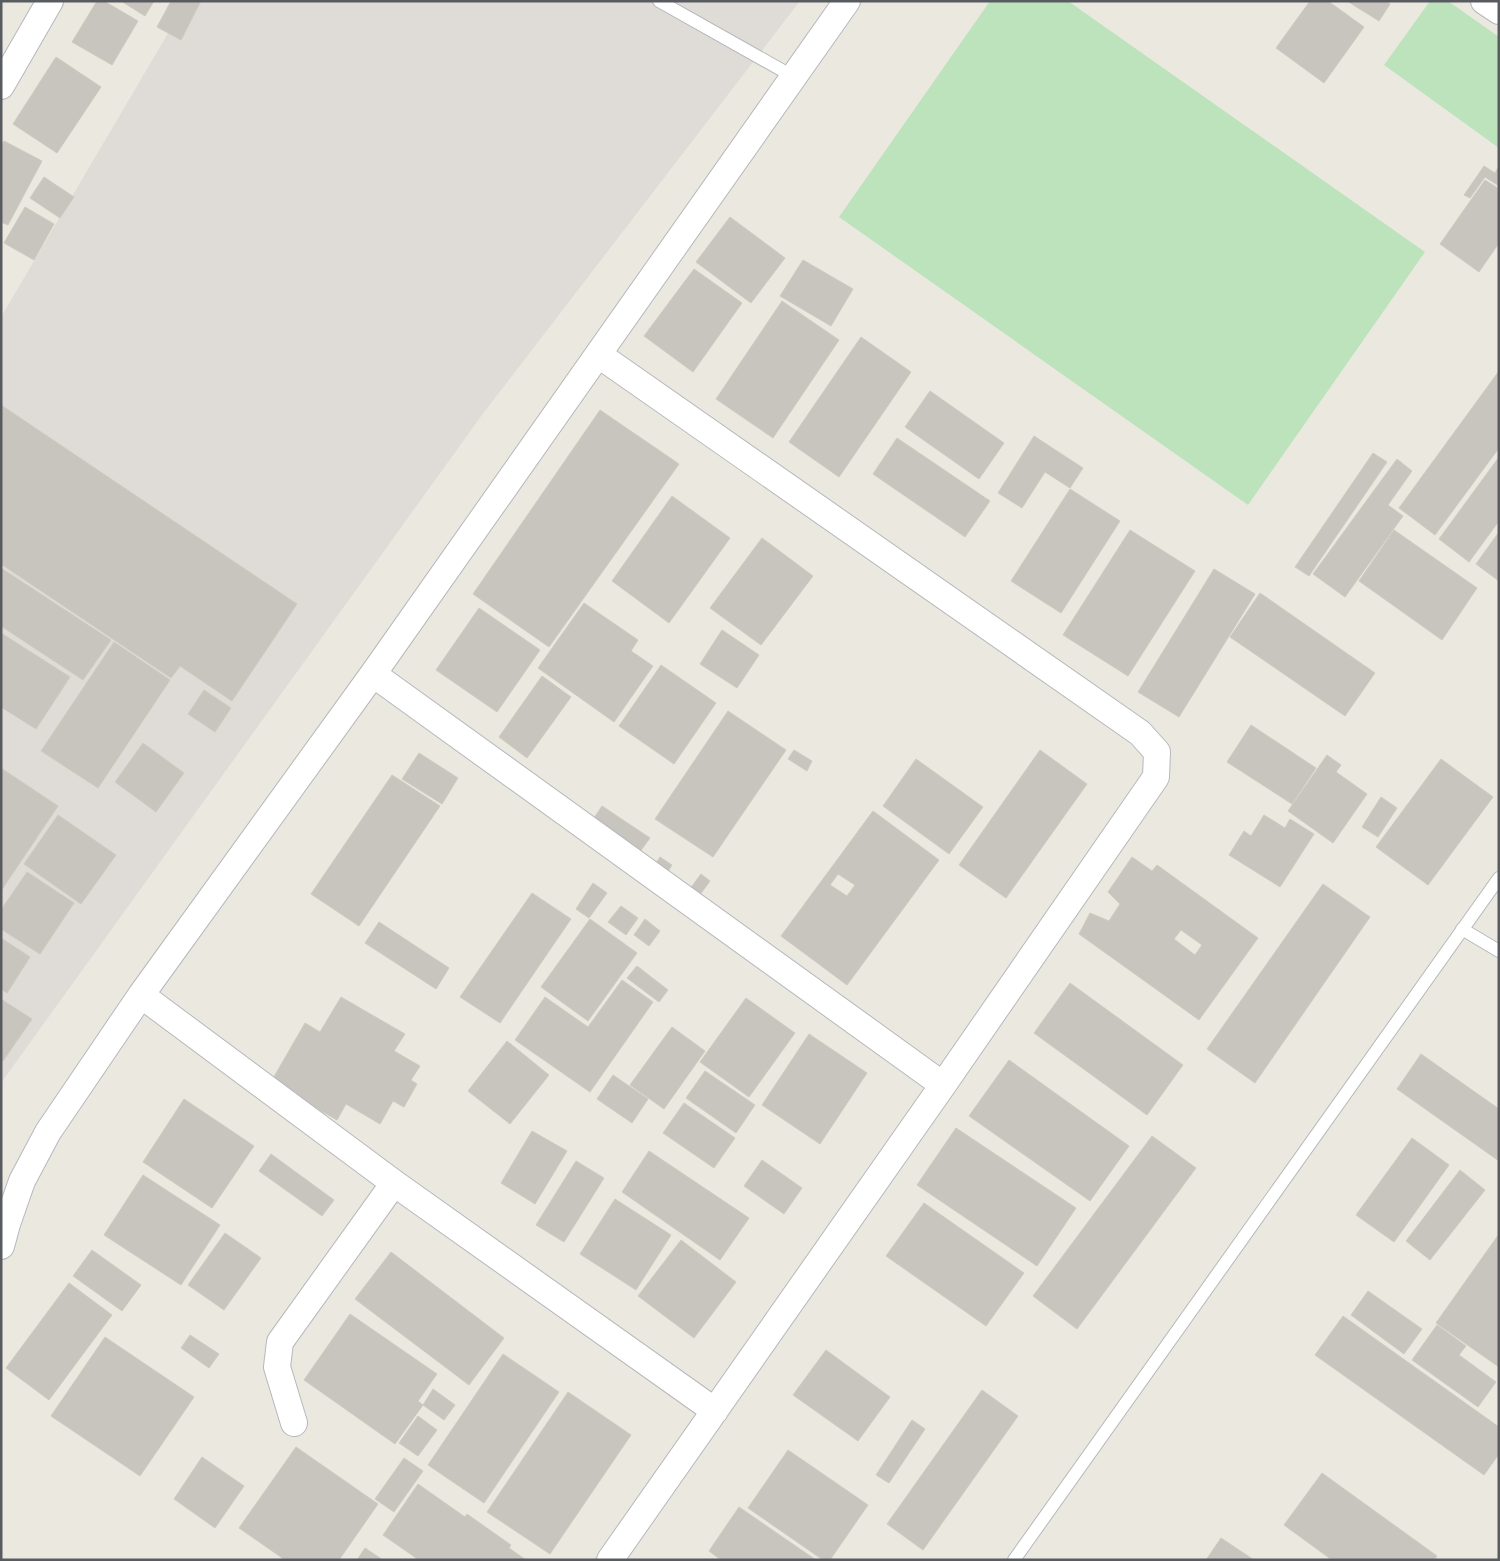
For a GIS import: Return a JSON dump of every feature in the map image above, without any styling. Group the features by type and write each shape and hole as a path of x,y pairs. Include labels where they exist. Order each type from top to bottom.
{"street":[{"path":"1,86 50,1"},
{"path":"1,1246 6,1224 22,1181 48,1132 141,995 373,674 599,356 847,1"},
{"path":"1484,1 1499,11"},
{"path":"599,356 1140,733 1157,752 1156,777 610,1560"},
{"path":"373,674 943,1085"},
{"path":"141,995 394,1183 715,1411"},
{"path":"294,1422 277,1366 280,1342 394,1183"}],"lane":[{"path":"659,1 794,77"},
{"path":"1014,1560 1499,878"},
{"path":"1462,929 1499,951"}],"shaded area":[{"path":"187,1 800,1 482,415 1,1083 1,317"}],"green space":[{"path":"990,1 1068,1 1425,252 1248,505 839,217"},
{"path":"1430,1 1448,1 1499,37 1499,148 1384,65"}],"building":[{"path":"97,1 104,1 138,21 112,65 72,42"},
{"path":"121,1 154,1 145,16"},
{"path":"171,1 201,1 181,40 157,27"},
{"path":"1310,1 1328,1 1364,27 1324,83 1276,48"},
{"path":"1347,1 1386,1 1390,4 1379,21"},
{"path":"56,57 101,87 57,153 13,124"},
{"path":"4,141 42,161 8,225 1,222 1,146"},
{"path":"1484,166 1495,173 1499,166 1499,186 1485,177 1470,198 1464,195"},
{"path":"44,177 74,197 60,218 30,198"},
{"path":"1485,180 1499,189 1499,243 1479,272 1440,244"},
{"path":"25,207 54,224 34,260 4,243"},
{"path":"730,217 785,258 751,303 696,262"},
{"path":"803,260 853,289 831,326 780,296"},
{"path":"694,269 742,303 693,372 644,336"},
{"path":"782,301 839,340 773,438 716,399"},
{"path":"861,337 911,372 839,477 789,442"},
{"path":"1499,371 1499,448 1435,535 1399,508"},
{"path":"930,391 1004,443 979,479 905,427"},
{"path":"1,405 297,604 232,701 180,666 171,678 1,564"},
{"path":"600,410 679,464 549,647 473,594"},
{"path":"1034,436 1083,468 1070,488 1045,472 1022,508 998,493"},
{"path":"897,438 990,501 965,537 873,474"},
{"path":"1373,453 1387,462 1309,576 1295,567"},
{"path":"1499,457 1499,521 1469,562 1439,539"},
{"path":"1397,459 1412,471 1388,505 1403,516 1345,597 1313,574"},
{"path":"1070,489 1120,521 1061,613 1011,581"},
{"path":"672,496 730,538 669,623 612,581"},
{"path":"1130,530 1195,571 1128,676 1063,635"},
{"path":"1394,530 1477,588 1442,640 1359,581"},
{"path":"1499,532 1499,581 1476,564"},
{"path":"762,538 813,576 761,645 710,608"},
{"path":"1,568 111,640 83,680 1,626"},
{"path":"1214,569 1255,594 1179,717 1138,692"},
{"path":"1260,593 1375,673 1345,716 1230,637"},
{"path":"584,603 638,640 631,651 653,666 614,722 538,668"},
{"path":"479,608 540,650 497,712 436,670"},
{"path":"722,630 759,655 737,688 700,664"},
{"path":"1,633 70,677 36,729 1,707"},
{"path":"114,642 170,680 98,788 41,751"},
{"path":"661,665 716,703 674,764 619,726"},
{"path":"542,676 571,697 527,758 499,737"},
{"path":"204,690 231,708 215,732 188,714"},
{"path":"728,711 786,750 713,857 655,819"},
{"path":"1251,725 1316,768 1292,804 1227,762"},
{"path":"143,743 184,773 156,812 115,782"},
{"path":"794,750 812,761 807,771 788,759"},
{"path":"1040,750 1087,784 1006,898 959,865"},
{"path":"419,753 458,778 442,804 402,779"},
{"path":"1327,755 1341,765 1336,772 1367,794 1333,843 1288,811"},
{"path":"916,759 983,807 949,854 883,806"},
{"path":"1441,759 1493,797 1428,885 1376,847"},
{"path":"1,768 58,806 1,891"},
{"path":"392,775 440,806 359,926 311,894"},
{"path":"1381,797 1397,808 1378,837 1362,827"},
{"path":"602,806 650,838 639,853 592,821"},
{"path":"873,811 939,860 847,985 781,936","holes":["838,874 855,885 847,896 830,885"]},
{"path":"58,815 116,855 81,904 24,864"},
{"path":"1264,815 1285,828 1290,819 1314,834 1280,887 1229,855 1244,831 1251,836"},
{"path":"660,857 672,865 664,878 652,869"},
{"path":"1132,857 1152,871 1157,865 1258,938 1199,1020 1079,934 1090,913 1109,921 1120,904 1108,892","holes":["1181,930 1202,945 1195,955 1174,939"]},
{"path":"27,872 74,903 40,954 1,929 1,910"},
{"path":"701,874 710,881 694,903 684,897"},
{"path":"593,883 607,893 589,918 576,909"},
{"path":"1323,884 1370,917 1255,1083 1207,1049"},
{"path":"532,893 571,919 500,1023 460,997"},
{"path":"621,906 638,918 626,935 608,922"},
{"path":"590,919 637,953 588,1021 541,987"},
{"path":"645,919 660,931 649,946 634,935"},
{"path":"379,922 449,968 436,989 365,943"},
{"path":"1,938 30,957 7,993 1,989"},
{"path":"637,966 668,990 659,1002 627,978"},
{"path":"622,980 653,1002 590,1092 515,1040 545,997 588,1027"},
{"path":"1070,983 1183,1065 1147,1115 1034,1033"},
{"path":"341,997 405,1034 394,1051 420,1066 411,1080 417,1084 404,1107 393,1101 380,1124 346,1104 337,1120 271,1082 305,1023 320,1032"},
{"path":"746,998 795,1033 749,1097 700,1062"},
{"path":"1,999 32,1019 3,1061 1,1060"},
{"path":"672,1027 705,1051 664,1109 630,1085"},
{"path":"809,1034 867,1073 820,1144 762,1105"},
{"path":"507,1041 549,1075 510,1124 468,1091"},
{"path":"1421,1054 1499,1109 1499,1161 1397,1089"},
{"path":"1009,1060 1129,1146 1090,1201 969,1116"},
{"path":"705,1071 755,1105 736,1133 686,1098"},
{"path":"613,1075 648,1099 632,1123 597,1099"},
{"path":"184,1099 254,1146 212,1208 143,1162"},
{"path":"684,1103 735,1138 714,1168 663,1133"},
{"path":"956,1128 1076,1208 1037,1266 917,1185"},
{"path":"532,1131 567,1151 535,1204 501,1183"},
{"path":"1152,1136 1196,1168 1077,1329 1033,1296"},
{"path":"1412,1138 1449,1165 1394,1242 1356,1215"},
{"path":"649,1151 749,1218 720,1260 622,1192"},
{"path":"271,1154 334,1200 322,1216 259,1171"},
{"path":"762,1160 802,1188 784,1214 744,1186"},
{"path":"576,1161 604,1178 564,1242 536,1225"},
{"path":"1460,1170 1485,1190 1430,1260 1406,1241"},
{"path":"143,1175 220,1225 181,1285 104,1235"},
{"path":"615,1199 671,1235 636,1290 580,1254"},
{"path":"924,1203 1024,1273 986,1326 886,1256"},
{"path":"225,1233 261,1258 224,1310 188,1285"},
{"path":"1499,1234 1499,1367 1436,1323"},
{"path":"681,1240 736,1282 694,1338 638,1296"},
{"path":"92,1250 141,1285 122,1311 73,1276"},
{"path":"391,1252 504,1338 469,1385 355,1299"},
{"path":"69,1283 112,1315 49,1400 6,1368"},
{"path":"1368,1291 1422,1329 1404,1354 1351,1315"},
{"path":"350,1314 437,1374 418,1401 423,1405 395,1444 304,1380"},
{"path":"1343,1316 1499,1427 1499,1454 1484,1475 1315,1355"},
{"path":"1437,1325 1466,1346 1459,1355 1496,1382 1478,1407 1412,1360"},
{"path":"190,1335 219,1354 209,1368 181,1348"},
{"path":"105,1337 194,1397 140,1476 51,1416"},
{"path":"826,1350 890,1397 858,1441 793,1395"},
{"path":"503,1354 559,1392 484,1503 428,1465"},
{"path":"433,1389 455,1405 444,1420 423,1405"},
{"path":"982,1390 1018,1416 923,1550 887,1524"},
{"path":"568,1392 631,1435 550,1554 487,1512"},
{"path":"418,1416 437,1430 418,1456 399,1443"},
{"path":"912,1420 925,1429 889,1483 876,1475"},
{"path":"296,1447 378,1504 339,1560 285,1560 239,1528"},
{"path":"788,1450 868,1505 830,1560 823,1560 748,1508"},
{"path":"202,1457 244,1486 215,1528 174,1499"},
{"path":"404,1458 423,1471 394,1512 375,1499"},
{"path":"1322,1473 1437,1556 1434,1560 1332,1560 1284,1525"},
{"path":"418,1484 465,1517 467,1514 511,1545 509,1548 526,1560 419,1560 383,1535"},
{"path":"739,1507 816,1560 721,1560 709,1551"},
{"path":"1221,1538 1254,1560 1206,1560"},
{"path":"365,1548 383,1560 357,1560"}]}
